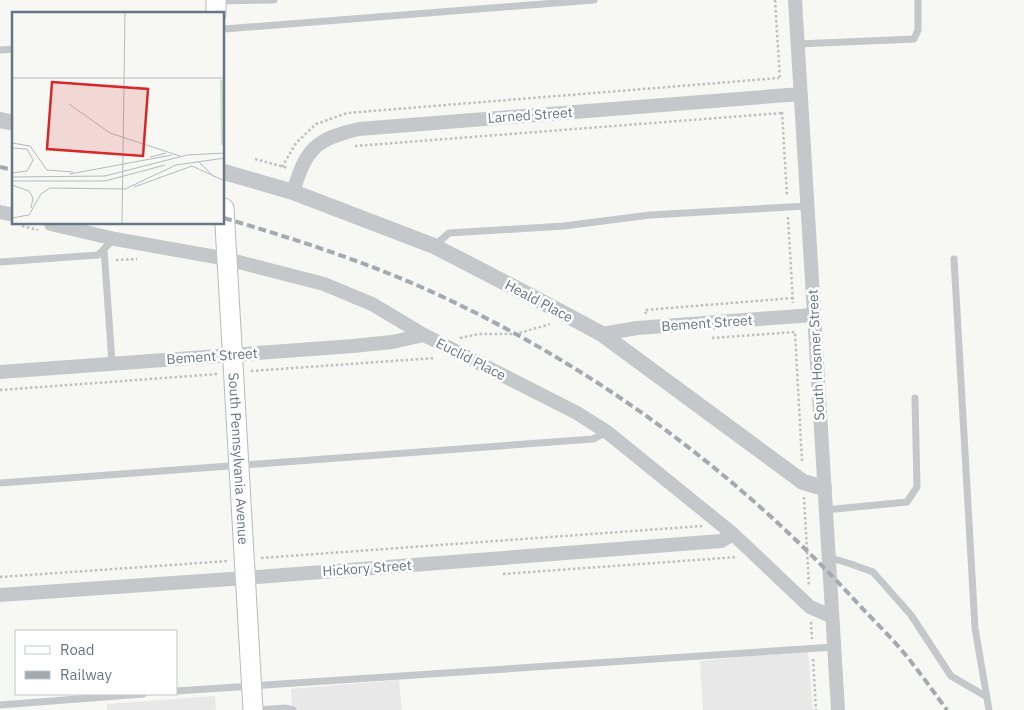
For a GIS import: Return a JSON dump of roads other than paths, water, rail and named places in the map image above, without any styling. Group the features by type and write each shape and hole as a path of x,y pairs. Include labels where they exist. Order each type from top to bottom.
{"main road":[{"name":"South Pennsylvania Avenue","path":"225,225 253,710"}],"street":[{"name":"South Hosmer Street","path":"795,0 838,710"},
{"name":"Larned Street","path":"293,192 305,158 317,146 334,135 359,129 801,94"},
{"name":"Heald Place","path":"225,172 293,192 434,246 529,295 602,334 803,482 824,488"},
{"name":"Euclid Place","path":"55,225 115,239 227,259 324,284 372,304 424,335 560,404 607,432 810,607 831,616"},
{"name":"Bement Street","path":"602,334 637,328 813,315"},
{"name":"Bement Street","path":"0,372 112,364 233,364 392,342 424,335"},
{"name":"Hickory Street","path":"0,595 245,578 727,537"}],"lane":[{"path":"216,5 274,0"},
{"path":"225,29 594,0"},
{"path":"798,44 914,38 918,30 918,0"},
{"path":"434,246 449,233 504,228 564,226 650,214 807,206"},
{"path":"0,262 98,255 115,239"},
{"path":"104,249 112,364"},
{"path":"954,259 975,628 990,710"},
{"path":"825,510 907,502 917,487 915,398"},
{"path":"0,483 593,439 607,432"},
{"path":"828,557 873,572 911,615 951,676 987,697"},
{"path":"178,691 834,647"},
{"path":"0,705 130,695"},
{"path":"258,710 285,708 292,710"}],"railway":[{"path":"0,167 12,170"},
{"path":"225,218 335,253 417,285 502,326 614,394 667,431 769,515 816,560 894,641 947,710"}]}
